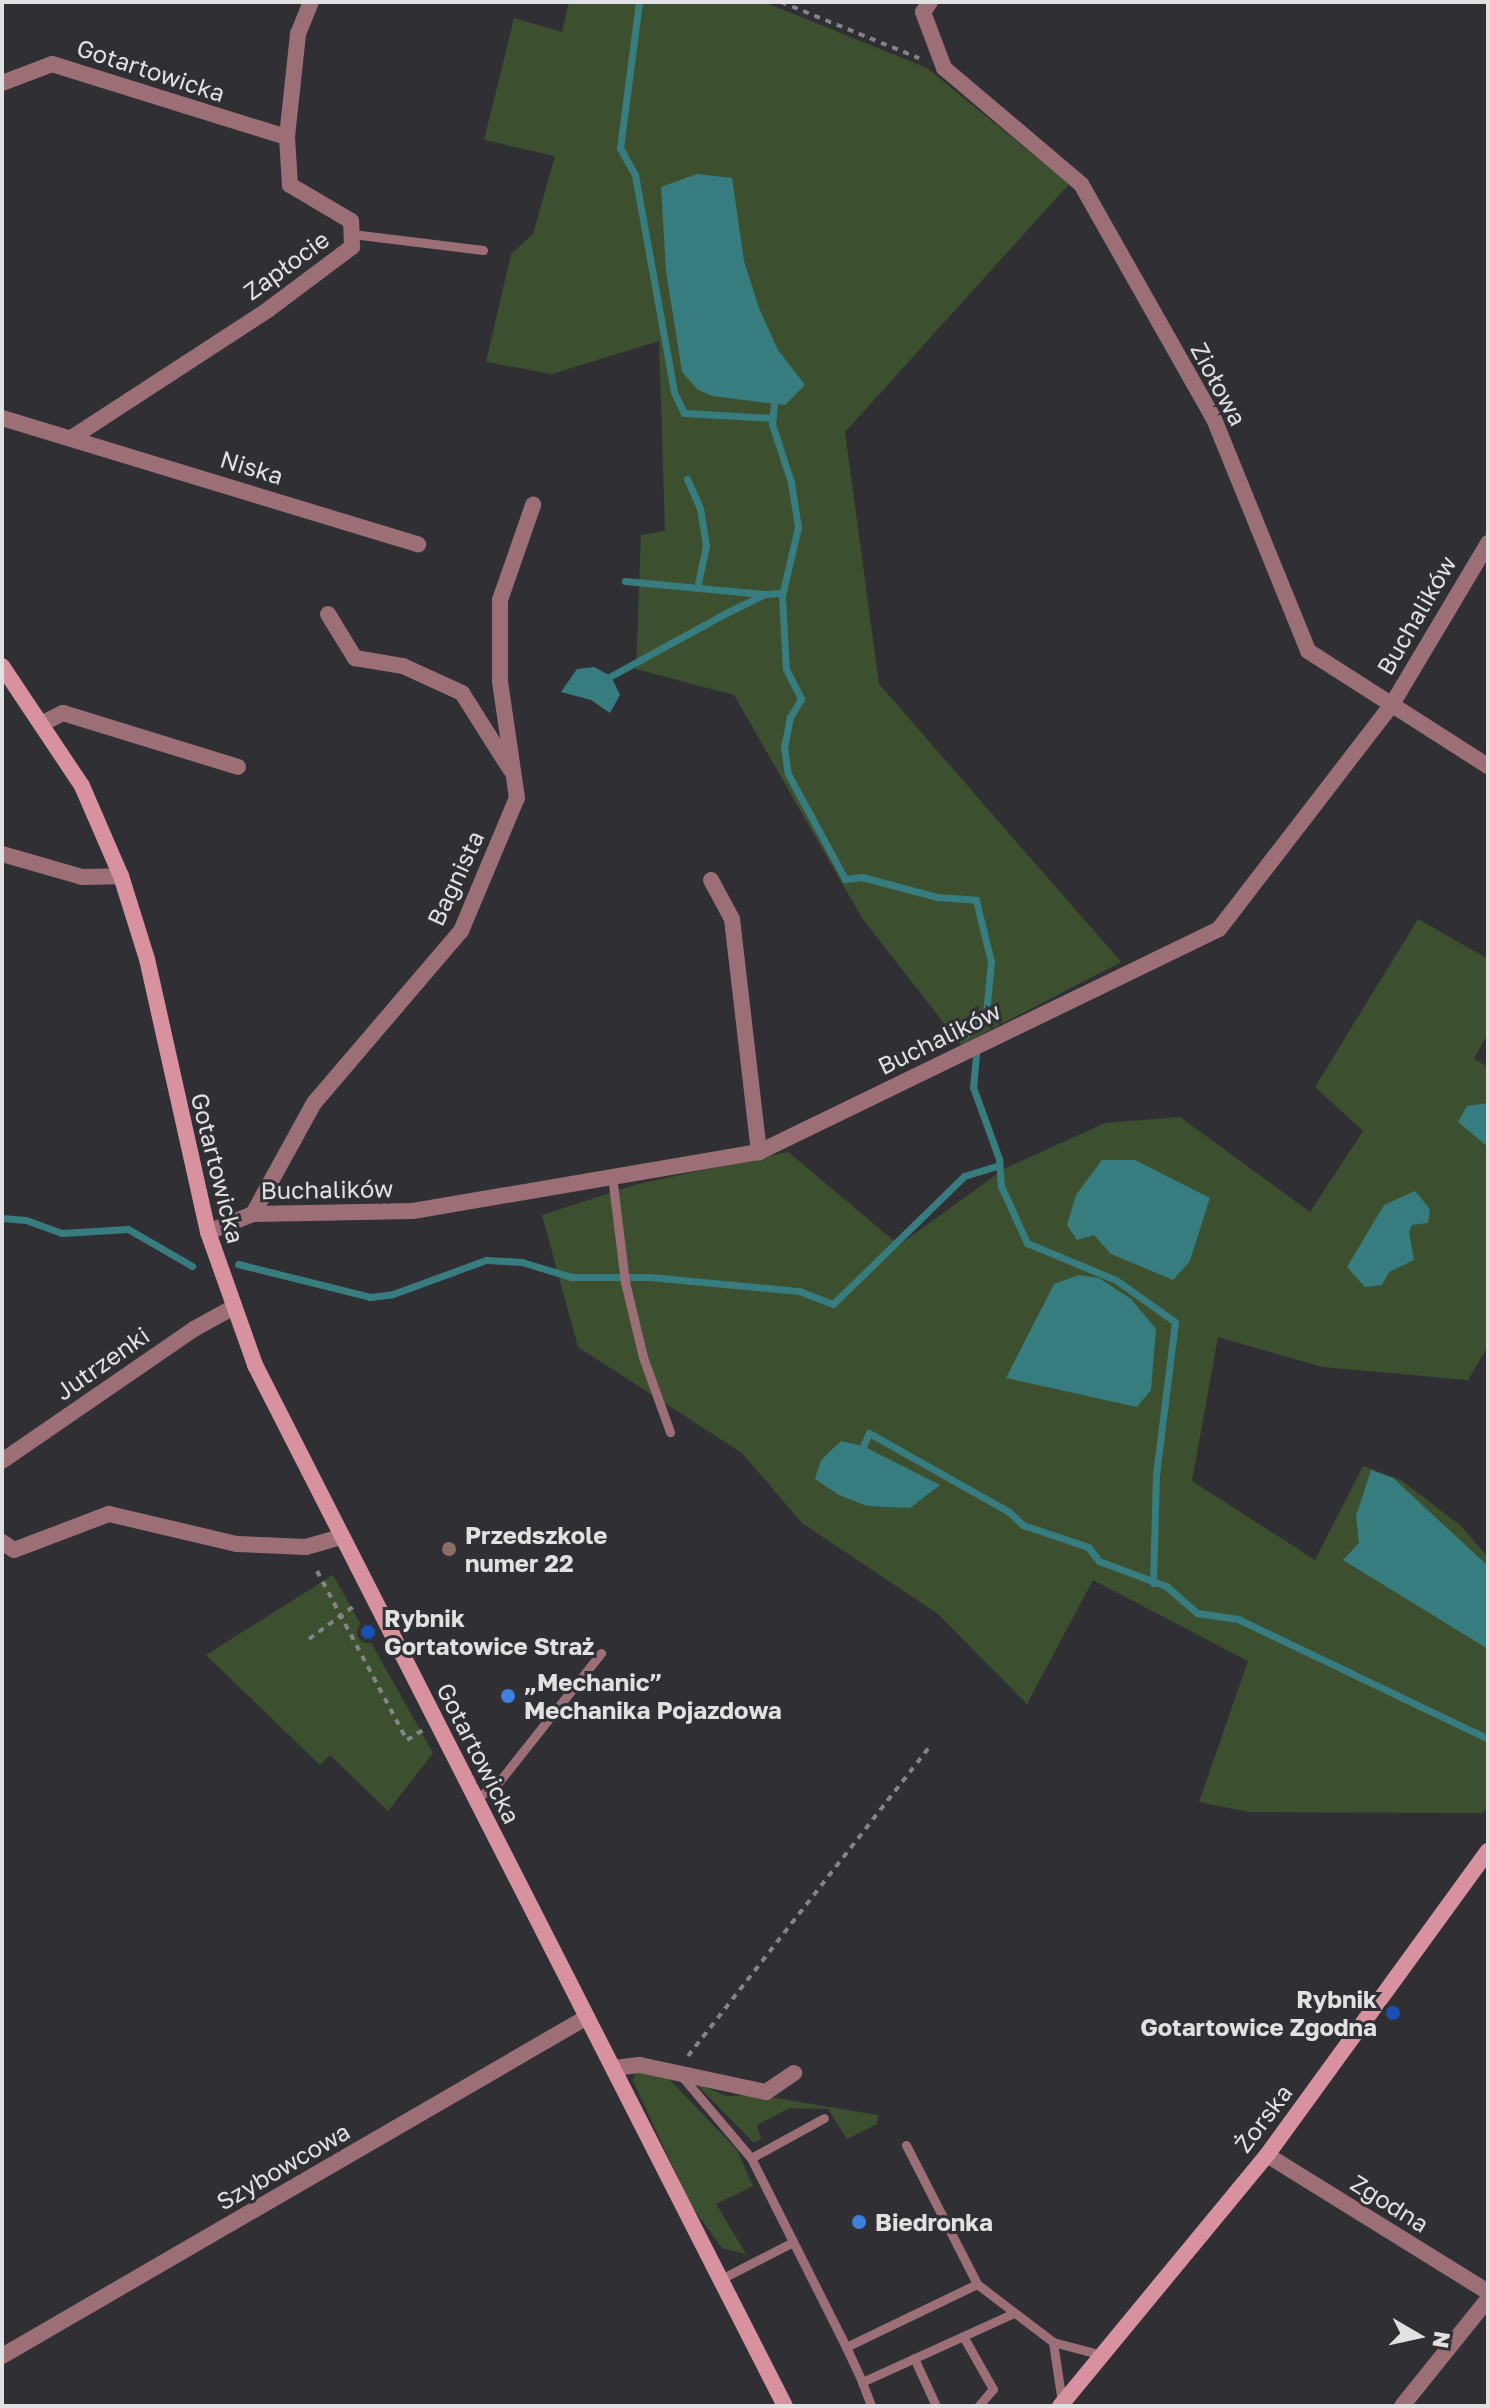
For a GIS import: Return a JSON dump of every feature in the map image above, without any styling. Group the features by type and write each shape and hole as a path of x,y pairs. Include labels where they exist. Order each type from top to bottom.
{"street":[{"name":"Zapłocie","path":"73,437 269,309 352,247 351,221 290,185 287,137 298,34 311,2"},
{"name":"Ziołowa","path":"930,2 923,12 944,68 1081,184 1214,419 1308,651 1488,766"},
{"name":"Gotartowicka","path":"2,83 52,64 287,137"},
{"path":"2,418 73,437"},
{"name":"Niska","path":"73,437 418,544"},
{"name":"Bagnista","path":"253,1214 314,1103 461,931 517,798 500,681 500,600 533,505"},
{"name":"Buchalików","path":"208,1232 253,1214 413,1211 759,1152 1219,929 1391,706 1488,543"},
{"path":"328,614 355,658 403,666 462,693 513,774"},
{"name":"Gotartowicka","path":"4,673 43,723 82,786 121,876 147,959 208,1232 232,1308 267,1389 785,2404"},
{"path":"43,723 63,713 238,767"},
{"path":"2,854 82,877 121,876"},
{"path":"711,880 732,919 759,1152"},
{"name":"Jutrzenki","path":"2,1461 194,1329 232,1308"},
{"path":"2,1542 14,1550 109,1514 237,1544 306,1547 342,1537"},
{"name":"Żorska","path":"1060,2405 1105,2356 1267,2155 1488,1851"},
{"name":"Szybowcowa","path":"2,2356 587,2017"},
{"path":"614,2068 640,2065 766,2092 794,2073"},
{"name":"Zgodna","path":"1267,2155 1488,2292"},
{"path":"1402,2406 1488,2299"}],"lane":[{"path":"352,234 483,250"},
{"path":"612,1176 625,1276 643,1357 670,1432"},
{"path":"476,1799 498,1783 601,1653"},
{"path":"677,2071 751,2158 846,2347 871,2406"},
{"path":"751,2158 824,2118"},
{"path":"906,2145 977,2284 1053,2342 1105,2356"},
{"path":"721,2279 793,2242"},
{"path":"846,2347 977,2284"},
{"path":"862,2382 1014,2313"},
{"path":"963,2336 993,2389 978,2406"},
{"path":"1053,2342 1060,2405"},
{"path":"914,2358 936,2406"}],"path":[{"path":"781,2 944,68"},
{"path":"317,1571 407,1740 436,1722"},
{"path":"309,1639 358,1604 351,1592"},
{"path":"677,2071 931,1745"}],"green space":[{"path":"569,2 764,2 927,68 1069,184 845,432 879,684 1121,962 961,1045 862,918 734,695 636,669 641,535 665,531 659,341 552,374 486,362 511,254 533,234 555,156 484,140 514,18 562,32"},
{"path":"1418,919 1488,959 1488,1033 1474,1059 1488,1067 1488,1346 1468,1380 1322,1367 1218,1337 1192,1481 1315,1560 1363,1466 1401,1480 1461,1526 1488,1557 1488,1806 1483,1813 1249,1812 1199,1802 1248,1661 1093,1580 1027,1704 938,1614 802,1523 742,1453 578,1347 542,1215 638,1184 788,1152 899,1245 1004,1169 1105,1123 1180,1117 1310,1212 1363,1131 1315,1087","holes":["1210,1198 1190,1261 1108,1245 1094,1235"]},
{"path":"333,1575 433,1753 388,1811 330,1755 320,1765 206,1655"},
{"path":"635,2072 667,2077 737,2150 753,2186 716,2204 746,2254 722,2248 690,2204 633,2081"},
{"path":"694,2082 726,2096 757,2095 878,2115 877,2124 847,2139 828,2109 790,2108 757,2125 761,2139 754,2143"}],"water":[{"path":"697,174 732,178 744,261 759,308 778,350 805,385 785,405 712,396 697,389 682,372 666,271 661,187"},
{"path":"594,667 611,676 620,695 610,713 591,700 561,692 577,669"},
{"path":"1488,1103 1488,1147 1458,1122 1467,1106"},
{"path":"1102,1160 1135,1160 1210,1198 1190,1261 1173,1280 1111,1254 1094,1235 1077,1240 1067,1225 1076,1195"},
{"path":"1415,1191 1430,1209 1428,1223 1412,1225 1409,1232 1414,1260 1389,1272 1382,1285 1365,1287 1347,1267 1384,1205"},
{"path":"1079,1275 1099,1278 1131,1299 1156,1329 1151,1390 1137,1407 1006,1378 1054,1284"},
{"path":"841,1441 863,1446 940,1485 910,1508 867,1506 839,1495 815,1479 821,1460"},
{"path":"1371,1470 1393,1478 1488,1566 1488,1649 1343,1560 1359,1543 1356,1516"}],"waterway":[{"path":"639,2 620,148 635,175 674,392 684,413 773,418"},
{"path":"774,404 772,424 791,482 798,527 782,596 786,669 801,699 790,717 784,747 788,774 845,879 862,877 937,897 976,900 991,962 986,1014 966,1035"},
{"path":"687,479 700,508 706,546 697,588"},
{"path":"625,581 763,594"},
{"path":"611,676 765,594 782,593"},
{"path":"976,1055 973,1087 999,1159 1001,1186 1027,1243 1116,1280 1175,1322 1156,1475 1153,1583"},
{"path":"238,1264 370,1297 393,1294 486,1260 522,1262 571,1277 650,1277 799,1291 833,1304 964,1176 999,1165"},
{"path":"2,1218 26,1220 62,1233 128,1229 192,1266"},
{"path":"863,1446 869,1433 1009,1512 1023,1525 1088,1547 1099,1561 1166,1586 1197,1613 1238,1619 1488,1739"}],"place":[{"name":"Przedszkole numer 22","path":"449,1549"},
{"name":"Rybnik Gortatowice Straż","path":"368,1632"},
{"name":"„Mechanic” Mechanika Pojazdowa","path":"508,1696"},
{"name":"Rybnik Gotartowice Zgodna","path":"1393,2013"},
{"name":"Biedronka","path":"859,2222"}]}
